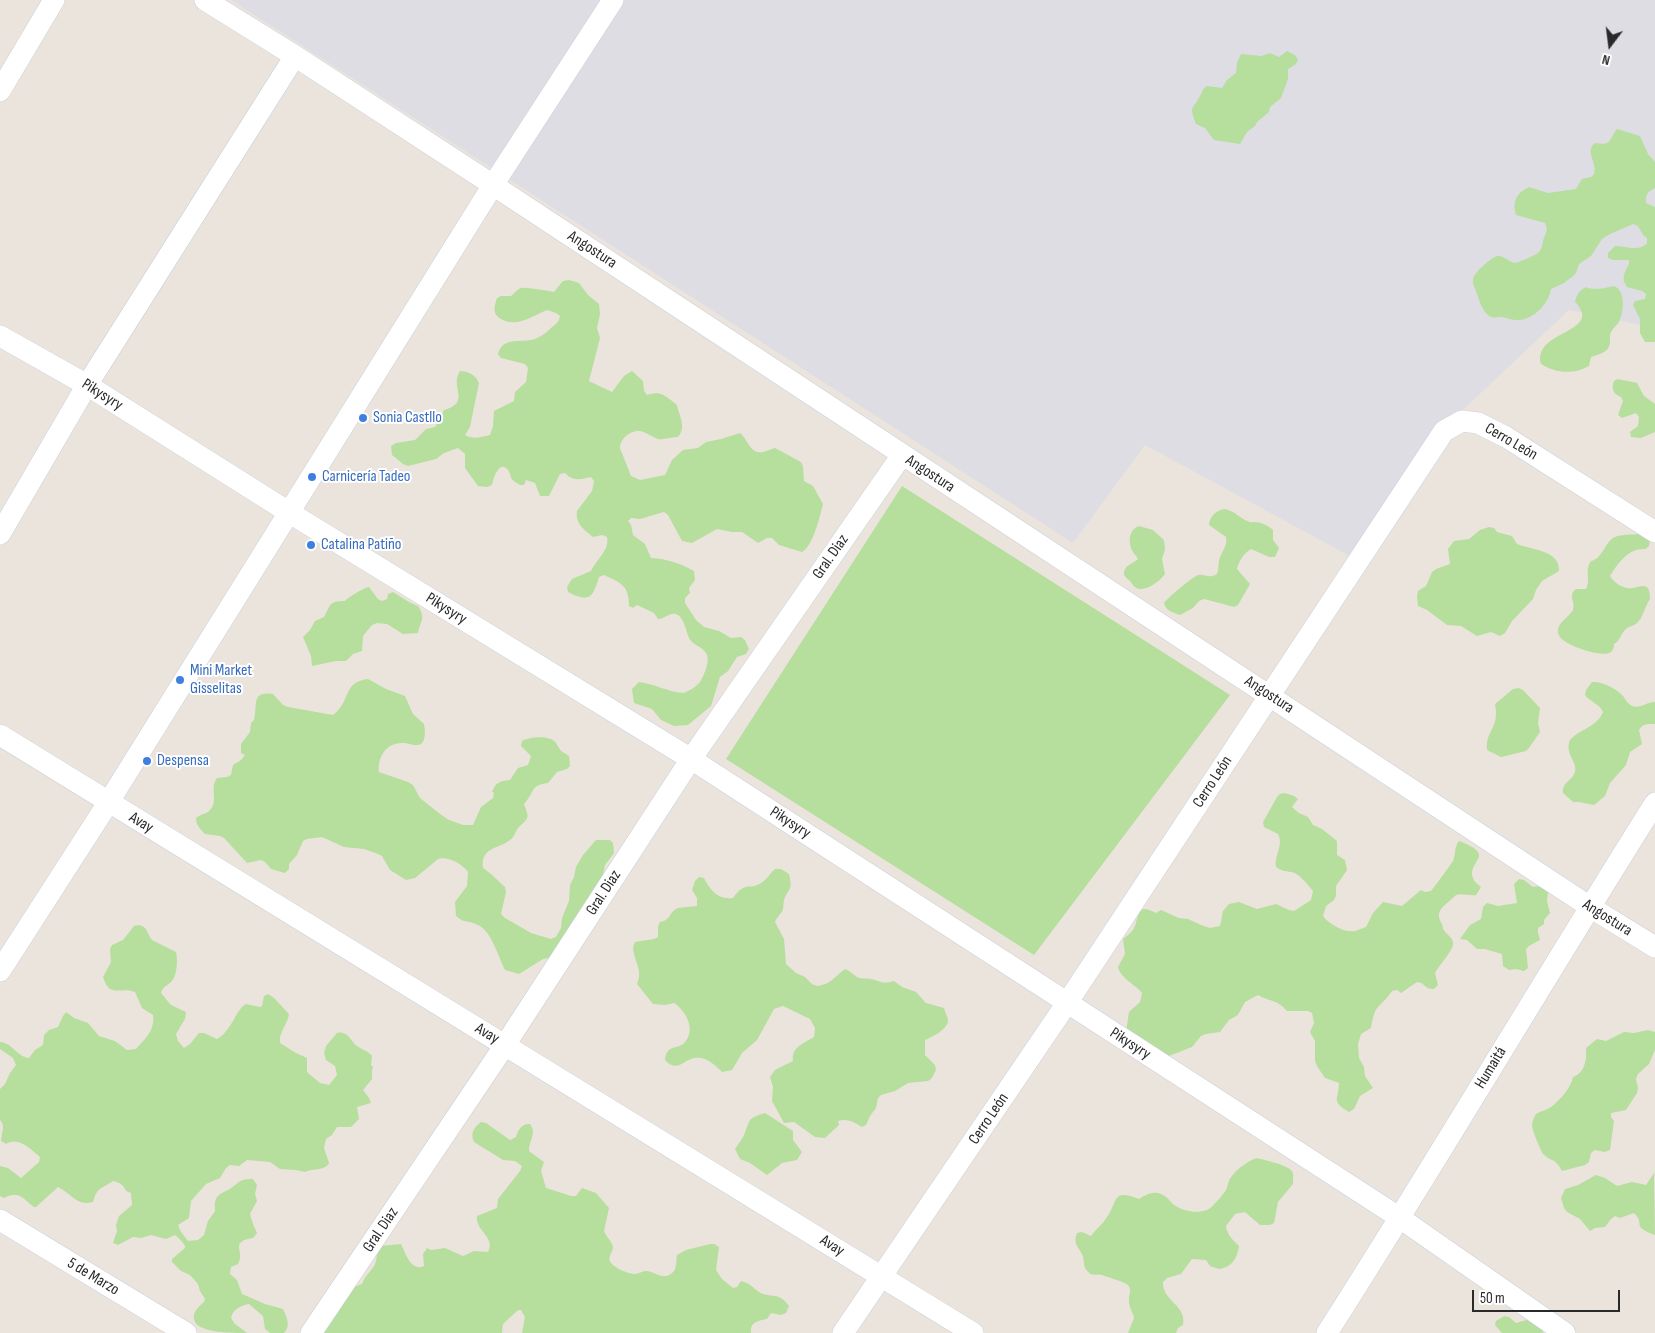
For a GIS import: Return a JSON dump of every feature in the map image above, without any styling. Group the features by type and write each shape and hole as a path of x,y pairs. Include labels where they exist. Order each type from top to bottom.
{"street":[{"path":"0,90 54,0"},
{"name":"Angostura","path":"205,0 295,56 493,185 902,456 1590,907 1655,947"},
{"path":"0,971 290,513 493,185 613,0"},
{"path":"0,534 87,385 295,56"},
{"name":"Pikysyry","path":"0,336 87,385 290,513 691,759 1400,1218 1565,1333"},
{"name":"Cerro León","path":"843,1333 1067,1004 1444,431 1462,421 1478,423 1506,437 1655,532"},
{"name":"Gral. Diaz","path":"311,1333 506,1045 691,759 902,456"},
{"name":"Avay","path":"0,735 973,1333"},
{"name":"Humaitá","path":"1327,1333 1400,1218 1655,803"},
{"name":"5 de Marzo","path":"0,1220 186,1333"}],"shaded area":[{"path":"231,0 1655,0 1655,328 1569,310 1434,437 1361,562 1145,445 1073,543"}],"green space":[{"path":"1287,51 1295,55 1298,60 1296,64 1288,69 1288,79 1281,98 1247,132 1240,144 1214,140 1205,128 1196,124 1192,108 1203,89 1207,86 1222,88 1227,80 1236,73 1237,63 1241,54 1261,56 1270,53 1279,57"},
{"path":"1617,129 1640,136 1648,154 1655,162 1655,188 1650,190 1646,203 1655,207 1655,342 1645,342 1640,333 1640,319 1633,305 1635,301 1645,299 1646,294 1627,287 1625,284 1624,276 1629,260 1613,260 1608,258 1608,253 1615,246 1636,248 1647,243 1647,238 1638,226 1633,224 1602,239 1591,256 1579,264 1576,273 1564,283 1551,289 1544,305 1529,318 1517,320 1490,316 1483,308 1474,285 1474,277 1494,257 1502,257 1515,263 1535,255 1541,250 1547,228 1545,223 1516,215 1515,202 1518,195 1529,187 1548,193 1576,189 1582,179 1591,177 1594,174 1592,146 1595,143 1607,143"},
{"path":"569,280 579,283 588,295 599,304 600,314 597,328 600,338 589,381 612,392 624,376 632,371 643,381 644,391 647,395 660,394 677,405 682,421 681,433 678,437 658,439 636,431 629,434 622,441 620,448 631,476 640,480 665,475 672,460 683,450 698,448 706,442 740,433 755,451 763,452 775,448 801,462 804,481 813,486 823,504 813,537 802,552 779,545 772,538 767,538 758,543 742,532 717,529 692,543 682,541 668,515 664,512 640,519 631,518 628,521 633,535 645,544 651,558 673,562 694,571 695,580 689,588 690,593 685,598 685,603 696,620 704,627 719,631 731,638 741,637 745,640 749,649 746,654 737,657 728,671 720,677 711,706 688,725 674,726 661,720 652,709 634,703 632,689 639,682 683,693 692,689 700,682 708,659 704,651 690,640 681,618 674,614 658,619 654,613 637,605 633,608 629,606 626,589 615,580 604,575 599,577 592,594 585,598 568,592 567,587 572,579 591,571 605,551 607,542 607,537 602,535 593,537 583,529 577,519 577,511 592,491 594,481 591,477 577,479 571,478 565,473 560,474 549,496 540,496 535,483 526,480 524,485 520,485 511,478 509,471 505,467 499,469 492,485 487,487 478,486 465,468 465,454 458,448 444,453 436,459 408,466 392,455 391,446 396,443 415,440 426,429 435,427 444,410 457,403 457,377 460,371 471,374 479,383 470,427 465,435 474,438 490,435 494,411 514,401 515,392 526,382 528,368 525,364 501,358 498,354 500,349 507,343 539,337 556,324 560,316 547,310 518,322 507,321 498,317 495,313 497,298 511,296 521,288 554,292 563,281"},
{"path":"1614,286 1621,292 1623,308 1619,322 1611,332 1608,349 1601,354 1591,357 1589,366 1577,371 1558,371 1541,364 1541,353 1547,344 1581,320 1582,312 1575,302 1580,291 1586,287 1596,289"},
{"path":"1618,379 1637,383 1644,396 1655,404 1655,432 1641,438 1631,437 1630,432 1638,426 1639,417 1636,413 1622,418 1618,415 1623,401 1621,397 1614,393 1613,386 1614,381"},
{"path":"902,486 1230,695 1034,955 726,759"},
{"path":"1225,509 1247,521 1262,523 1273,530 1273,540 1279,548 1275,557 1269,557 1251,549 1240,560 1237,569 1250,584 1238,605 1234,607 1204,599 1180,615 1170,611 1164,603 1186,583 1198,575 1210,576 1217,574 1220,558 1226,544 1226,537 1209,525 1214,514"},
{"path":"1139,526 1153,530 1164,540 1165,550 1162,559 1165,574 1156,583 1143,589 1134,587 1124,573 1126,568 1138,559 1132,549 1130,535"},
{"path":"1489,527 1494,528 1497,532 1512,536 1517,544 1550,555 1558,564 1559,571 1542,581 1533,599 1512,621 1505,633 1500,636 1491,632 1477,636 1461,626 1447,625 1427,610 1418,606 1417,596 1418,591 1426,586 1432,572 1450,564 1448,549 1454,541 1469,539 1480,530"},
{"path":"1639,534 1650,541 1649,546 1646,549 1629,553 1610,576 1617,584 1627,588 1646,586 1648,588 1650,599 1639,621 1624,631 1609,653 1589,652 1565,641 1560,637 1558,629 1573,610 1573,592 1576,589 1586,589 1588,568 1591,561 1598,557 1611,539 1624,535"},
{"path":"369,587 378,599 382,601 387,599 388,594 393,592 418,606 422,619 418,633 403,634 387,624 377,623 372,625 363,636 362,651 353,654 346,661 312,666 311,656 303,637 315,621 324,617 333,603 345,601"},
{"path":"368,679 386,689 405,696 413,714 424,724 425,729 422,743 415,745 397,743 388,748 381,756 379,772 413,785 420,798 449,820 463,825 473,825 481,807 493,798 494,793 492,792 495,786 510,780 518,768 528,765 531,756 521,746 522,741 538,737 551,739 561,751 569,756 570,766 567,769 557,772 548,783 535,787 524,804 528,817 512,839 487,852 483,861 483,868 505,887 506,892 501,914 531,933 551,939 556,937 561,928 562,918 569,901 570,885 576,867 583,855 596,840 610,840 613,843 614,853 605,865 601,885 554,957 543,959 519,974 505,970 494,945 483,928 456,916 455,902 467,886 468,872 459,864 450,860 438,859 415,878 406,880 390,870 382,856 364,849 344,847 322,837 303,841 297,855 289,864 289,869 285,873 271,869 261,860 247,863 224,838 205,834 199,827 196,818 209,811 213,806 214,786 217,778 231,775 233,765 245,755 241,753 241,744 250,732 258,697 273,694 283,705 288,707 333,715 339,710 350,688 360,681"},
{"path":"1592,682 1605,684 1613,688 1632,706 1638,707 1655,702 1655,724 1642,726 1639,730 1642,744 1630,752 1626,765 1610,783 1605,796 1594,805 1573,802 1563,793 1564,786 1575,772 1575,765 1569,750 1570,740 1593,725 1603,712 1600,707 1585,695"},
{"path":"1519,688 1540,708 1538,723 1540,732 1526,751 1501,757 1487,750 1488,738 1496,719 1495,704 1513,689"},
{"path":"1285,793 1298,799 1292,807 1308,817 1313,825 1322,829 1337,841 1337,855 1345,860 1347,870 1336,886 1334,900 1326,906 1323,916 1333,925 1342,929 1355,931 1366,927 1373,913 1383,902 1402,906 1421,890 1425,892 1431,891 1453,861 1459,841 1471,846 1479,855 1472,872 1475,882 1481,887 1476,895 1456,895 1442,907 1439,913 1443,929 1453,942 1453,945 1435,973 1438,985 1431,989 1417,982 1401,993 1397,990 1392,991 1378,1006 1371,1028 1361,1034 1358,1044 1359,1058 1364,1067 1365,1076 1373,1088 1360,1096 1354,1109 1349,1112 1337,1102 1339,1083 1325,1078 1317,1066 1315,1061 1315,1041 1310,1032 1314,1023 1312,1013 1308,1011 1287,1011 1277,1003 1258,995 1245,1002 1238,1015 1229,1020 1220,1032 1201,1036 1192,1047 1169,1056 1126,1032 1129,1012 1140,1002 1142,993 1122,975 1118,967 1125,954 1123,939 1133,930 1141,910 1149,910 1156,913 1161,910 1210,928 1220,926 1223,911 1229,904 1239,902 1257,909 1276,904 1294,911 1311,900 1313,891 1303,880 1294,873 1276,867 1280,838 1278,834 1264,827 1263,822 1277,797"},
{"path":"775,869 781,869 789,874 790,888 784,900 783,911 775,922 784,939 786,964 796,973 817,986 830,982 845,969 859,978 884,983 894,981 902,987 916,992 926,1003 944,1008 948,1019 947,1024 942,1030 925,1040 925,1055 935,1065 936,1070 932,1078 928,1081 908,1083 895,1091 881,1095 866,1125 862,1127 847,1120 841,1120 838,1121 839,1125 825,1138 815,1137 794,1122 784,1123 772,1101 773,1087 770,1077 775,1070 793,1061 796,1049 814,1037 815,1028 810,1019 783,1006 774,1009 757,1040 742,1053 732,1070 722,1072 702,1058 690,1059 677,1066 669,1064 665,1060 670,1049 682,1045 688,1037 690,1026 686,1015 674,1003 665,1005 653,1004 637,984 639,972 633,951 635,942 658,937 660,922 668,919 676,909 697,906 697,898 692,890 695,881 699,877 704,878 712,890 719,896 733,898 744,887 763,882"},
{"path":"1519,879 1524,880 1533,887 1541,887 1548,892 1547,901 1550,913 1544,920 1544,924 1538,928 1540,940 1526,949 1528,968 1524,971 1509,970 1503,966 1502,954 1485,949 1477,949 1467,940 1460,939 1470,925 1481,919 1483,907 1487,903 1498,906 1517,903 1514,884"},
{"path":"139,925 146,929 152,940 176,952 175,975 161,993 171,1005 186,1012 185,1019 176,1034 178,1041 184,1048 199,1033 204,1033 217,1039 227,1031 242,1007 246,1004 262,1006 264,996 268,994 289,1014 280,1036 280,1043 307,1058 307,1072 320,1083 329,1085 337,1075 335,1066 326,1060 324,1053 326,1046 337,1033 346,1034 357,1046 372,1056 372,1079 363,1090 371,1103 357,1107 359,1119 351,1127 337,1127 332,1135 326,1139 324,1148 329,1163 327,1166 305,1172 280,1169 270,1162 247,1160 239,1166 230,1165 220,1178 206,1184 191,1201 189,1218 178,1225 188,1241 198,1240 204,1235 208,1221 215,1211 215,1202 218,1196 242,1180 253,1179 257,1185 255,1194 257,1201 250,1214 257,1233 253,1238 241,1242 239,1245 240,1259 238,1264 231,1267 230,1274 237,1280 242,1294 283,1309 288,1324 284,1333 270,1333 265,1329 263,1316 249,1304 237,1308 231,1318 235,1324 247,1333 218,1332 198,1326 194,1316 197,1308 205,1299 198,1284 190,1275 181,1271 172,1262 172,1259 185,1248 175,1235 166,1239 151,1235 141,1238 133,1237 118,1245 113,1243 119,1216 132,1205 131,1193 126,1191 119,1183 113,1181 102,1187 96,1193 93,1202 87,1203 74,1199 58,1187 36,1207 17,1195 4,1198 0,1196 0,1166 8,1168 21,1178 39,1162 40,1157 20,1142 6,1144 1,1141 3,1128 0,1120 0,1089 16,1065 13,1058 0,1049 0,1042 29,1058 35,1050 43,1045 44,1035 49,1030 58,1027 66,1012 74,1018 88,1023 99,1036 115,1041 127,1050 136,1049 153,1025 153,1015 142,1008 135,992 112,990 106,984 103,977 111,962 110,949 112,945 123,940 134,926"},
{"path":"1648,1030 1655,1032 1655,1050 1649,1064 1638,1074 1636,1079 1637,1093 1626,1110 1611,1113 1614,1121 1610,1150 1605,1152 1595,1150 1591,1153 1589,1162 1585,1165 1562,1171 1555,1162 1544,1155 1539,1146 1532,1125 1536,1114 1551,1107 1565,1094 1573,1077 1583,1069 1586,1048 1597,1039 1606,1041 1624,1032 1634,1033"},
{"path":"765,1113 793,1131 793,1140 802,1152 797,1160 782,1163 767,1175 750,1163 740,1159 735,1149 743,1137 750,1120"},
{"path":"481,1122 486,1123 510,1140 516,1137 523,1126 530,1124 533,1134 529,1151 544,1162 541,1171 546,1188 571,1196 576,1196 582,1188 596,1193 609,1208 604,1231 613,1246 609,1259 615,1267 632,1274 649,1271 665,1276 675,1270 677,1255 686,1250 714,1244 719,1247 716,1270 722,1279 733,1288 737,1287 741,1281 763,1294 782,1298 789,1306 786,1313 781,1315 771,1313 767,1319 757,1321 752,1326 751,1333 522,1333 525,1317 521,1310 518,1310 503,1324 502,1333 315,1333 345,1290 362,1284 375,1264 380,1246 401,1244 412,1264 419,1267 424,1266 423,1254 427,1248 431,1250 445,1248 463,1256 474,1251 488,1252 490,1247 488,1238 479,1226 477,1216 497,1208 498,1199 522,1166 515,1161 503,1160 474,1142 473,1130"},
{"path":"1257,1158 1281,1165 1293,1173 1293,1184 1278,1202 1274,1223 1260,1225 1245,1212 1235,1214 1226,1226 1229,1235 1239,1246 1237,1255 1231,1264 1219,1269 1210,1266 1206,1260 1192,1259 1181,1274 1167,1278 1163,1282 1166,1294 1178,1308 1183,1318 1183,1325 1178,1328 1176,1333 1128,1333 1134,1318 1129,1304 1129,1287 1120,1281 1088,1272 1076,1242 1077,1233 1082,1232 1091,1236 1105,1220 1117,1198 1124,1195 1139,1199 1157,1193 1185,1210 1199,1212 1207,1210 1214,1205 1227,1188 1234,1173"},
{"path":"1654,1173 1655,1235 1641,1227 1634,1213 1620,1218 1615,1216 1605,1227 1595,1228 1590,1231 1580,1219 1567,1212 1564,1208 1561,1198 1565,1189 1578,1185 1596,1175 1605,1178 1617,1186 1632,1182 1646,1185"},
{"path":"1504,1316 1509,1317 1516,1323 1530,1319 1542,1326 1543,1333 1502,1333 1495,1325 1496,1321"}],"place":[{"name":"Sonia Castllo","path":"363,418"},
{"name":"Carnicería Tadeo","path":"312,477"},
{"name":"Catalina Patiño","path":"311,545"},
{"name":"Mini Market Gisselitas","path":"180,680"},
{"name":"Despensa","path":"147,761"}]}
